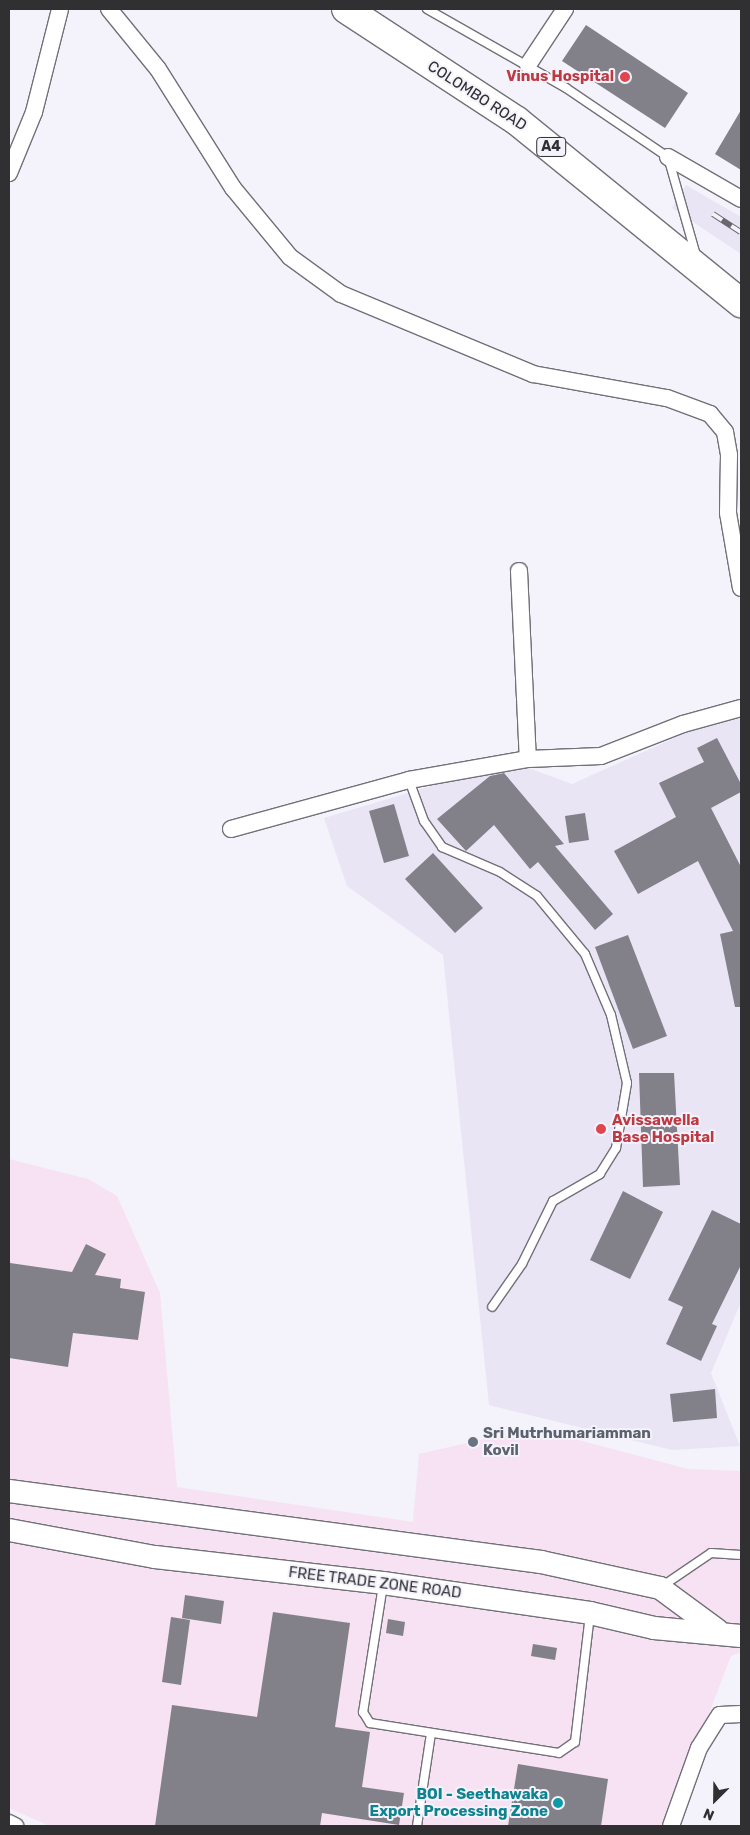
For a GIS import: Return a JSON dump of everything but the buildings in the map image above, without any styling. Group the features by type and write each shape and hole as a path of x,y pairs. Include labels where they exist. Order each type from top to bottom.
{"highway":[{"name":"COLOMBO ROAD","path":"346,9 517,120 699,264 741,303"}],"street":[{"path":"9,173 34,112 60,9"},
{"path":"109,9 158,69 234,188 290,257 341,294 533,374 668,398 710,414 724,432 729,455 728,513 741,588"},
{"path":"528,65 565,9"},
{"path":"668,157 741,199"},
{"path":"519,571 528,759"},
{"path":"231,829 409,780 528,759 601,756 683,724 741,708"},
{"path":"9,1491 159,1514 541,1562 660,1588 717,1630"},
{"name":"FREE TRADE ZONE ROAD","path":"9,1530 155,1557 383,1583 590,1613 654,1628 717,1630 741,1636"},
{"path":"671,1826 699,1748 720,1715 741,1714"},
{"path":"9,1823 15,1826"}],"lane":[{"path":"427,9 528,65 668,157 699,264"},
{"path":"409,780 424,821 442,847 500,872 537,896 585,954 612,1015 627,1083 616,1148 600,1174 553,1201 522,1264 492,1307"},
{"path":"660,1588 711,1553 741,1555"},
{"path":"383,1583 363,1712 370,1723 560,1753 575,1742 590,1613"},
{"path":"417,1826 431,1732"}],"shaded area":[{"path":"686,185 741,217 741,254 672,208"},
{"name":"Avissawella Base Hospital","path":"741,718 741,1302 711,1373 740,1446 672,1450 489,1405 443,955 347,886 324,818 499,766 523,766 572,784 688,732"},
{"path":"9,1159 88,1179 117,1196 160,1293 177,1487 413,1522 419,1454 533,1428 688,1469 741,1471 741,1652 731,1656 666,1826 50,1826 9,1808"}],"railway":[{"path":"713,214 741,232"}],"place":[{"name":"Vinus Hospital","path":"625,77"},
{"name":"Avissawella Base Hospital","path":"601,1129"},
{"name":"Sri Mutrhumariamman Kovil","path":"473,1442"},
{"name":"BOI - Seethawaka Export Processing Zone","path":"558,1803"}]}
